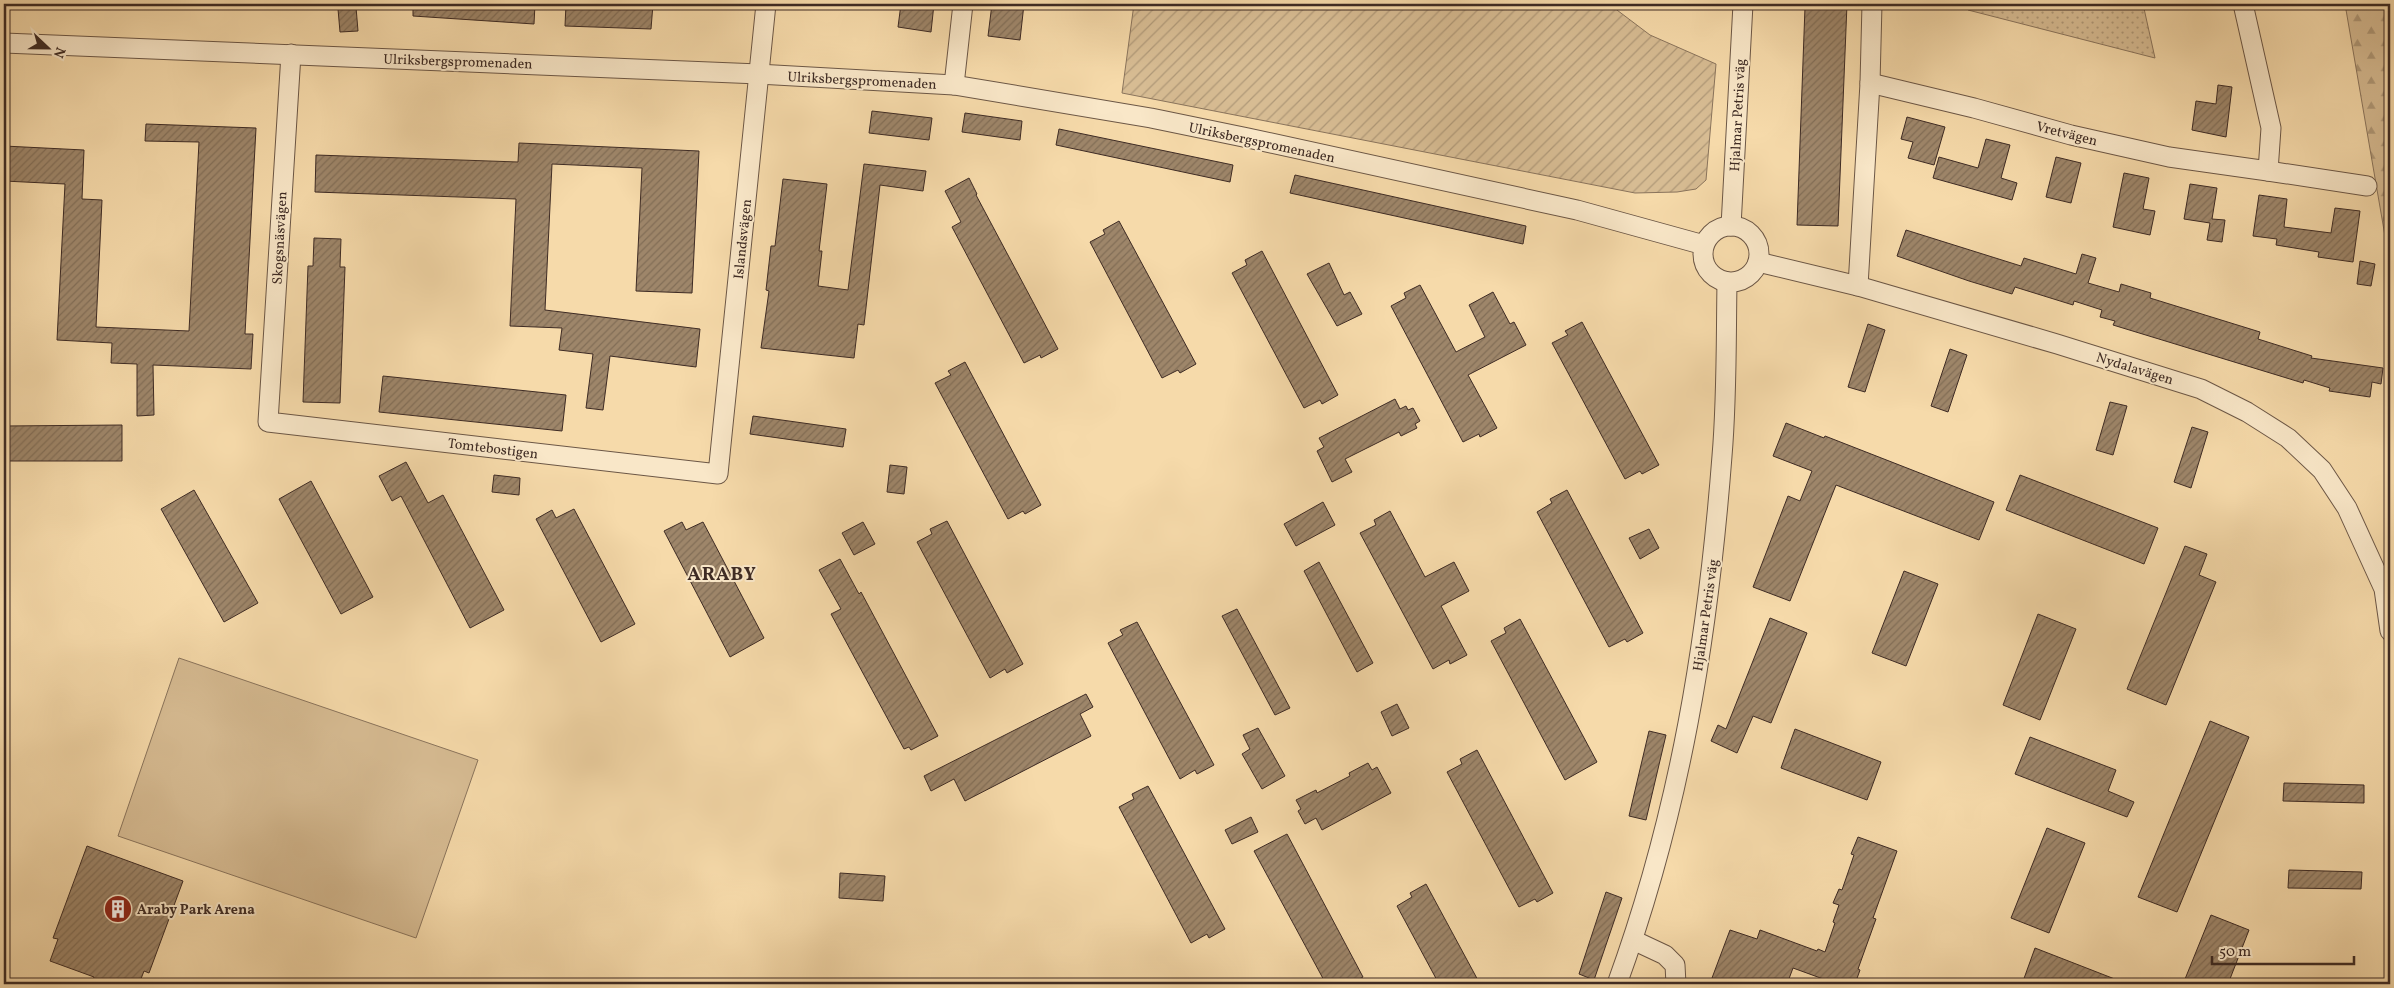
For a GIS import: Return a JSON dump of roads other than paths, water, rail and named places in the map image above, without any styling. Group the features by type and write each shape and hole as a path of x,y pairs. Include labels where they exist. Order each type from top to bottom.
{"street":[{"name":"Islandsvägen","path":"718,474 766,4"},
{"path":"954,85 963,4"},
{"name":"Hjalmar Petris väg","path":"1731,226 1743,4"},
{"path":"1858,286 1870,83 1872,4"},
{"path":"2243,4 2271,128 2268,171"},
{"name":"Ulriksbergspromenaden","path":"4,43 759,74 954,85 1151,118 1238,136 1577,210 1704,244"},
{"name":"Skogsnäsvägen","path":"268,422 291,54"},
{"name":"Vretvägen","path":"1870,83 1974,108 2080,137 2169,157 2367,186"},
{"path":"1731,226 1739,228 1753,237 1759,254 1758,262 1749,275 1742,280 1727,282 1712,275 1707,269 1703,261 1704,244 1715,231 1731,226"},
{"name":"Nydalavägen","path":"1758,262 1858,286 2201,389 2247,412 2288,438 2322,470 2347,508 2384,588 2390,630"},
{"name":"Hjalmar Petris väg","path":"1617,984 1657,866 1693,708 1711,582 1724,436 1727,282"},
{"name":"Tomtebostigen","path":"268,422 718,474"},
{"path":"1633,940 1665,955 1675,965 1676,984"}],"place":[{"name":"Araby Park Arena","path":"118,909"}],"district":[{"name":"ARABY","path":"722,573"}]}
